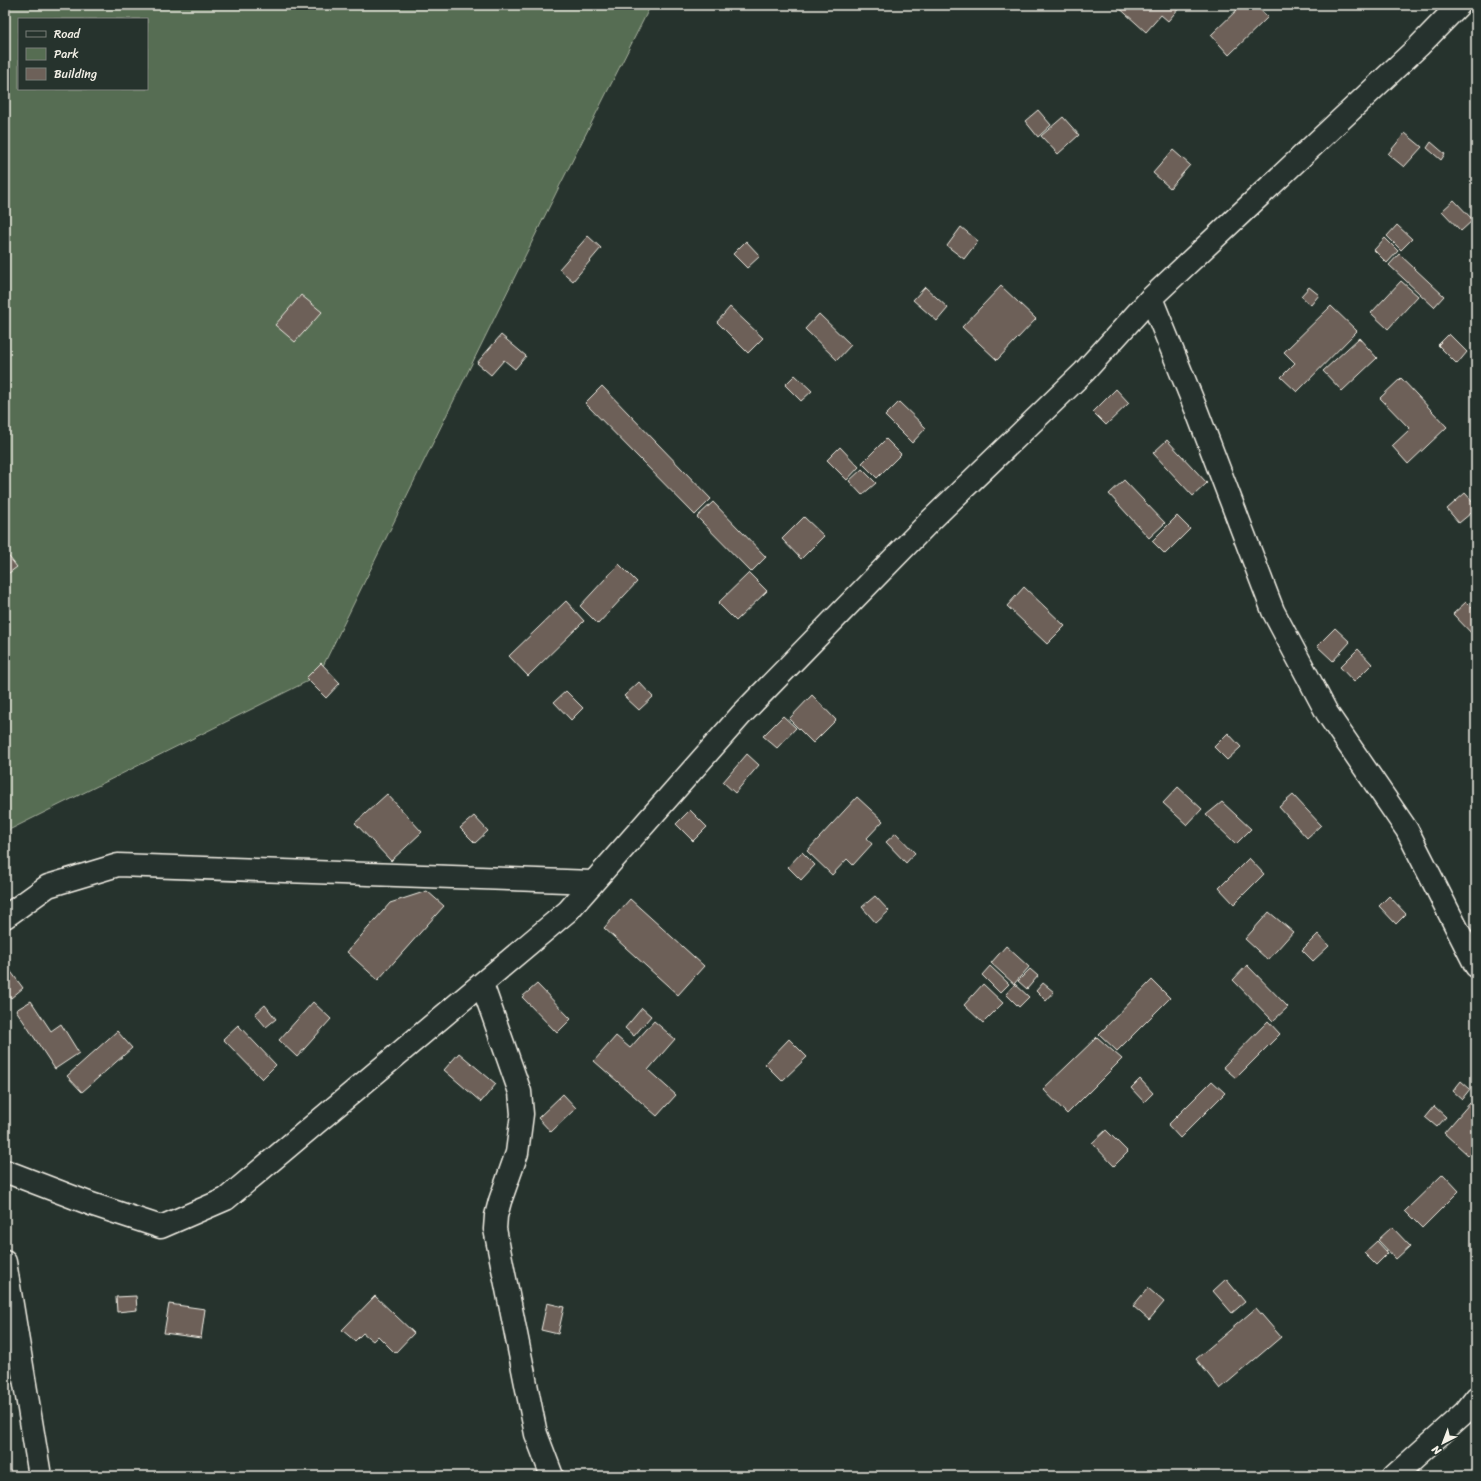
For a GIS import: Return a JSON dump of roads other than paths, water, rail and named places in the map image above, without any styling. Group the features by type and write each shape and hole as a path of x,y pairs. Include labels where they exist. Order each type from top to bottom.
{"street":[{"path":"5,1171 91,1204 161,1227 226,1199 568,911 741,715 930,521 1084,372 1151,298 1419,46 1459,5"},
{"path":"1151,298 1196,409 1273,611 1327,713 1407,830 1476,966"},
{"path":"5,917 48,886 118,865 593,882"},
{"path":"482,984 520,1092 522,1114 521,1136 512,1170 496,1216 495,1229 536,1434 552,1476"},
{"path":"5,1262 40,1476"},
{"path":"1394,1476 1464,1412 1476,1398"}]}
